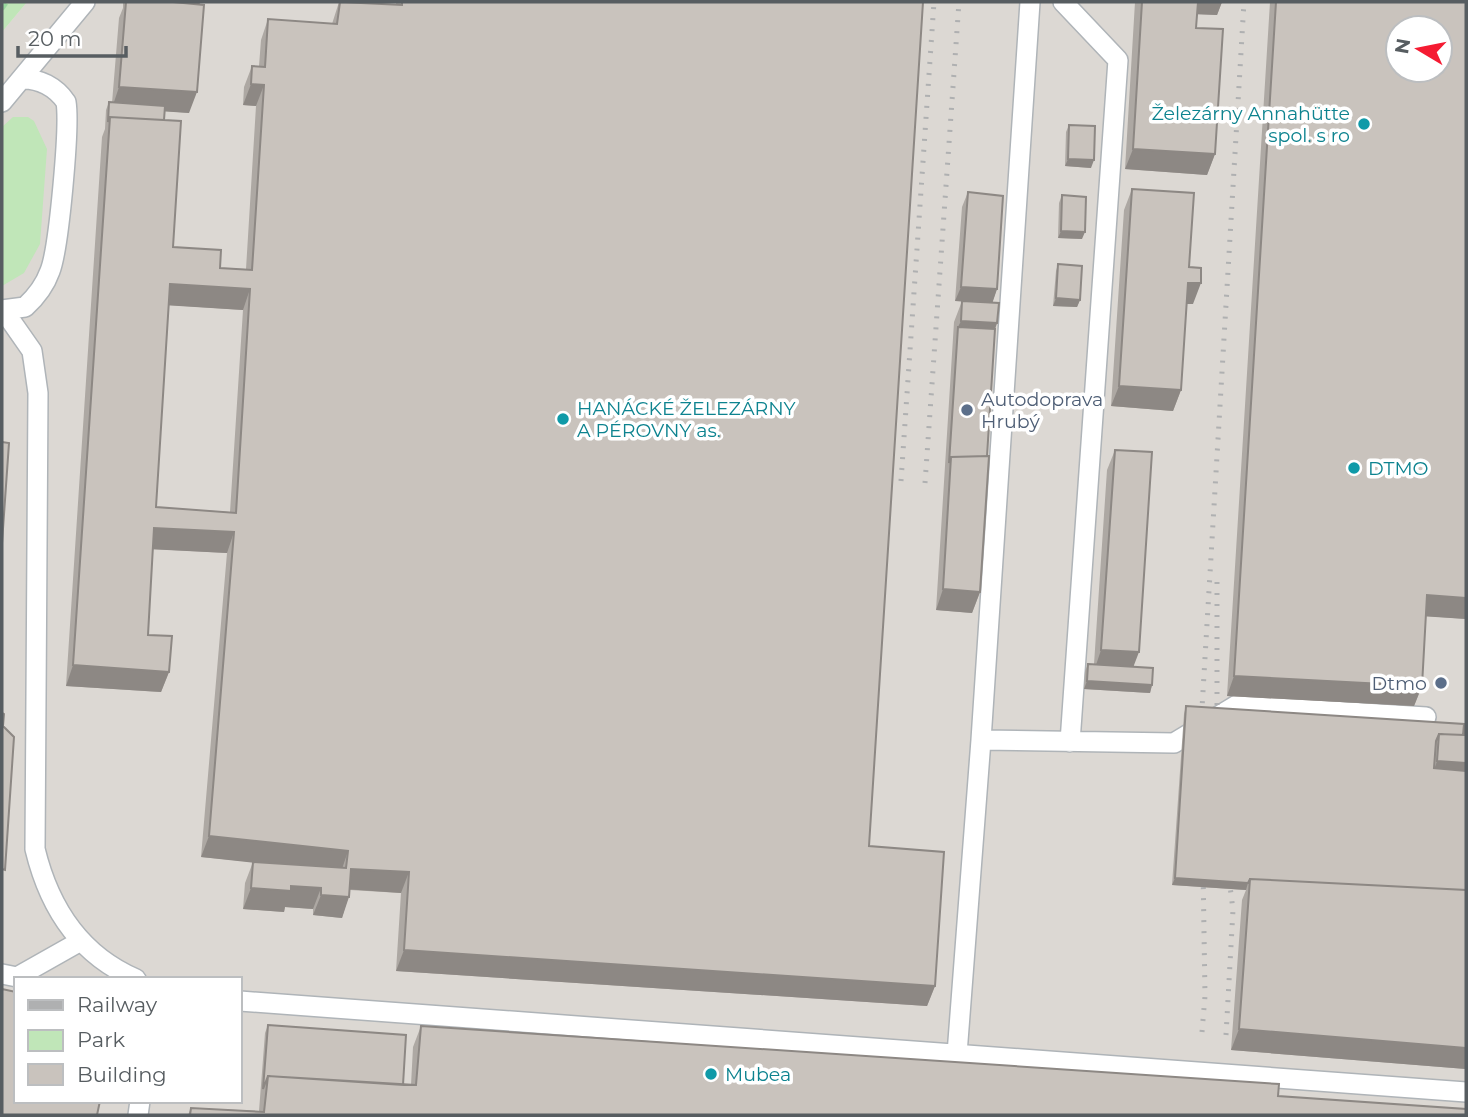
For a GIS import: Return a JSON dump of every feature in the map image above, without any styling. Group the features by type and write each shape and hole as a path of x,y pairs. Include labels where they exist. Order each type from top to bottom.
{"lane":[{"path":"2,102 85,2"},
{"path":"957,1054 981,740 1030,2"},
{"path":"1063,2 1118,61 1070,742"},
{"path":"21,79 43,83 58,92 66,102 55,252 42,287 25,307 3,311 32,351 38,393 34,849 50,895 79,942 113,968 132,977"},
{"path":"981,740 1174,743 1237,705 1426,717"},
{"path":"2,974 17,977 79,942"},
{"path":"242,1001 1466,1092"}],"path":[{"path":"2,9 8,2"}],"shaded area":[{"path":"27,2 1466,2 1466,1115 2,1115 2,32"}],"green space":[{"path":"2,2 27,2 2,32"},
{"path":"13,117 28,117 34,121 47,149 40,244 24,273 2,286 2,127"}],"building":[{"path":"126,2 204,5 197,92 119,87"},
{"name":"HANÁCKÉ ŽELEZÁRNY A PÉROVNY as.","path":"340,2 402,5 402,2 923,2 869,846 944,852 935,986 404,950 409,872 351,869 349,897 321,895 321,888 291,886 291,891 251,888 253,862 346,868 348,851 209,836 234,532 154,528 148,635 172,636 169,672 73,665 110,117 181,121 173,247 221,250 220,268 252,270 264,85 251,84 252,66 265,67 268,19 337,24","holes":["170,284 250,289 236,513 156,507"]},
{"path":"1142,2 1198,2 1196,28 1223,29 1215,154 1133,149"},
{"name":"DTMO","path":"1276,2 1466,2 1466,598 1427,595 1422,686 1234,676"},
{"path":"109,102 165,106 164,120 110,117 108,122"},
{"path":"1069,125 1095,126 1094,160 1068,159"},
{"path":"1132,189 1194,193 1189,267 1201,268 1201,283 1188,283 1181,390 1119,386"},
{"path":"968,192 1003,196 997,289 961,287"},
{"path":"1062,195 1086,197 1085,232 1061,231"},
{"path":"1058,264 1082,266 1080,300 1056,298"},
{"path":"962,301 999,303 997,323 961,321"},
{"name":"Autodoprava Hrubý","path":"958,327 995,329 987,456 951,457 949,463"},
{"path":"2,442 9,443 2,543"},
{"path":"1115,450 1152,452 1139,652 1101,650"},
{"path":"989,456 980,592 943,589 951,457"},
{"path":"1088,664 1153,668 1152,685 1087,681"},
{"name":"DTMO","path":"1186,706 1464,724 1463,735 1439,734 1434,768 1466,771 1466,890 1175,878"},
{"path":"2,713 3,726 14,737 5,870 2,869"},
{"path":"1466,724 1466,763 1437,761 1439,734 1465,735"},
{"path":"1250,879 1466,890 1466,1048 1239,1029"},
{"path":"2,989 14,992 14,1103 100,1103 97,1115 2,1115"},
{"path":"268,1025 406,1035 403,1085 268,1076 263,1089"},
{"path":"421,1026 1279,1084 1278,1096 1466,1109 1466,1115 190,1115 191,1108 264,1112 268,1076 416,1085"}],"railway":[{"path":"901,481 934,2"},
{"path":"925,483 959,2"},
{"path":"1201,725 1244,2"},
{"path":"1217,577 1217,727"},
{"path":"1202,1032 1205,996 1203,868"},
{"path":"1226,1035 1233,910 1228,870"}],"place":[{"name":"Železárny Annahütte spol. s ro","path":"1364,124"},
{"name":"Autodoprava Hrubý","path":"967,410"},
{"name":"HANÁCKÉ ŽELEZÁRNY A PÉROVNY as.","path":"563,419"},
{"name":"DTMO","path":"1354,468"},
{"name":"Dtmo","path":"1441,683"},
{"name":"Mubea","path":"711,1074"}]}
